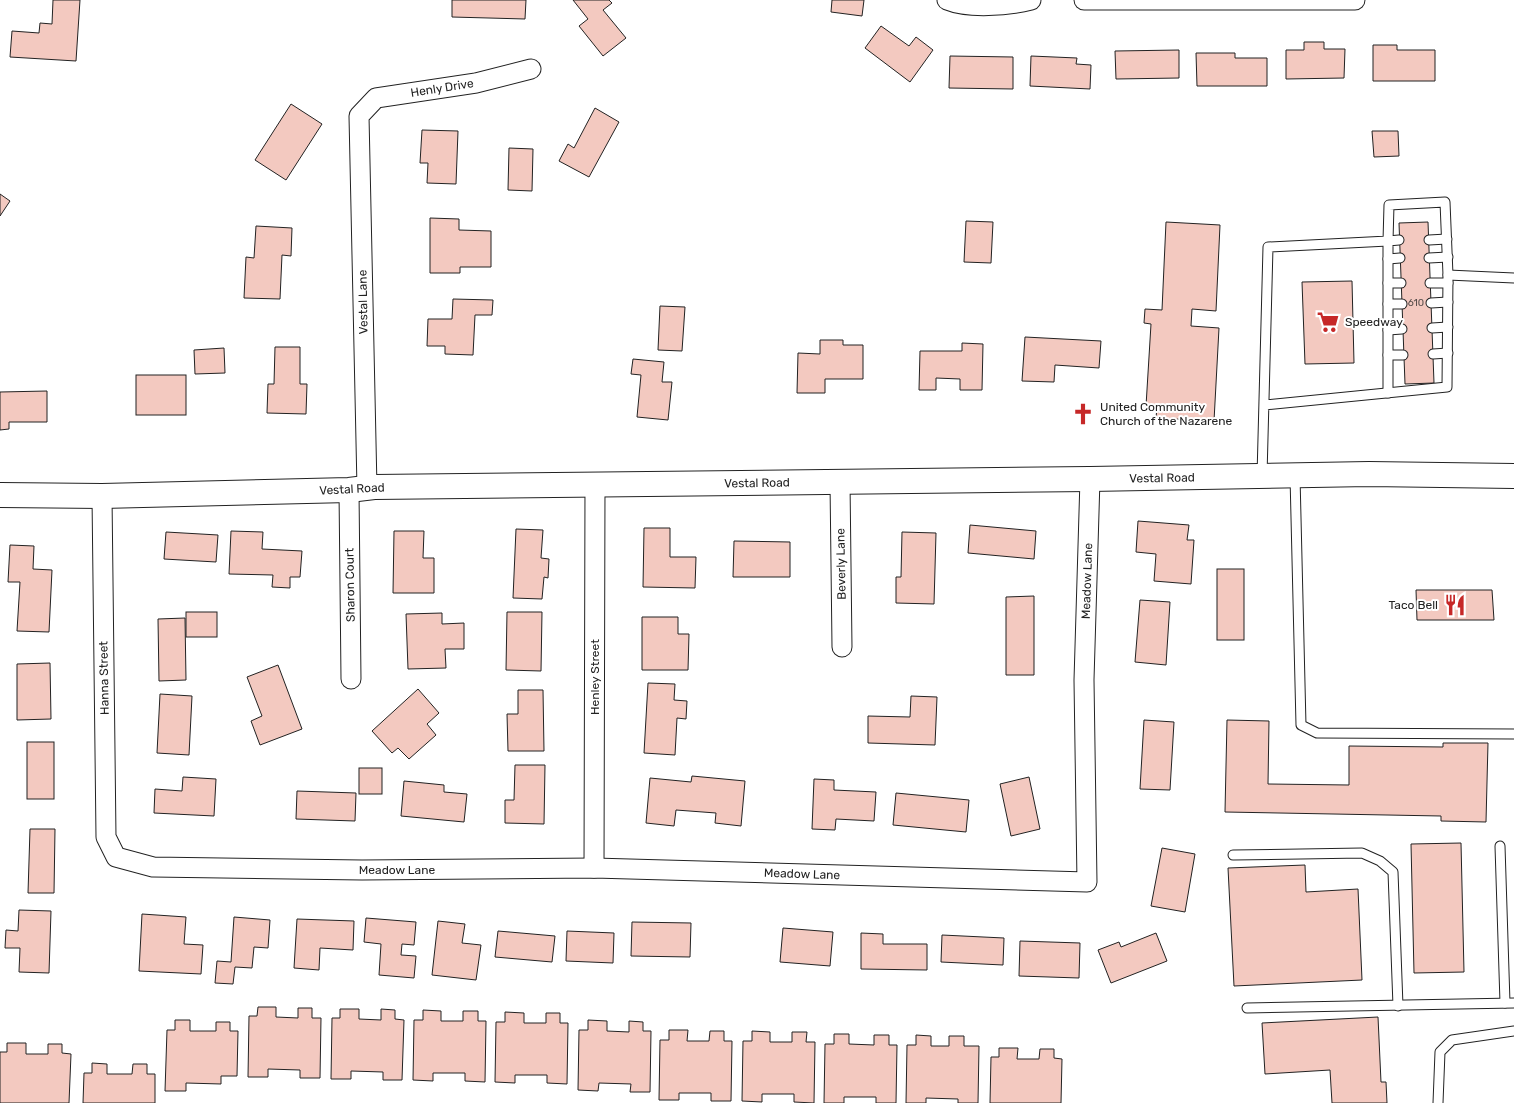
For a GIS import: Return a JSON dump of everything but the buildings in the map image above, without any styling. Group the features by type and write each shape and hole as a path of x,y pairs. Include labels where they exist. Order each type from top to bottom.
{"street":[{"path":"946,0 956,4 972,5 1015,4 1030,0"},
{"path":"1084,0 1355,0"},
{"name":"Henly Drive","path":"359,116 376,98 476,83 531,68"},
{"name":"Vestal Lane","path":"358,489 359,116"},
{"name":"Vestal Road","path":"0,495 102,496 358,489 1369,474 1514,476"},
{"name":"Meadow Lane","path":"116,857 153,867 362,870 594,868 1087,882 1084,680 1090,479"},
{"name":"Beverly Lane","path":"840,482 842,647"},
{"name":"Henley Street","path":"594,868 595,486"},
{"name":"Sharon Court","path":"351,679 358,489"},
{"name":"Hanna Street","path":"102,496 106,837 116,857"}],"lane":[{"path":"1264,405 1388,393 1448,387 1448,257 1445,202 1388,205 1388,393"},
{"path":"1429,240 1447,239"},
{"path":"1262,476 1268,247 1399,240"},
{"path":"1429,258 1448,257"},
{"path":"1388,258 1400,258"},
{"path":"1430,283 1448,279 1514,278"},
{"path":"1388,283 1401,283"},
{"path":"1431,303 1448,302"},
{"path":"1388,304 1402,304"},
{"path":"1432,328 1448,327"},
{"path":"1388,330 1402,329"},
{"path":"1433,354 1448,353"},
{"path":"1388,355 1403,355"},
{"path":"1295,475 1301,725 1317,733 1514,734"},
{"path":"1247,1008 1509,1003 1500,846"},
{"path":"1233,854 1362,853 1380,861 1393,872 1398,1006"},
{"path":"1438,1103 1440,1052 1452,1040 1514,1031"}],"place":[{"name":"Speedway","path":"1328,322"},
{"name":"United Community Church of the Nazarene","path":"1083,414"},
{"name":"Taco Bell","path":"1455,605"}]}
